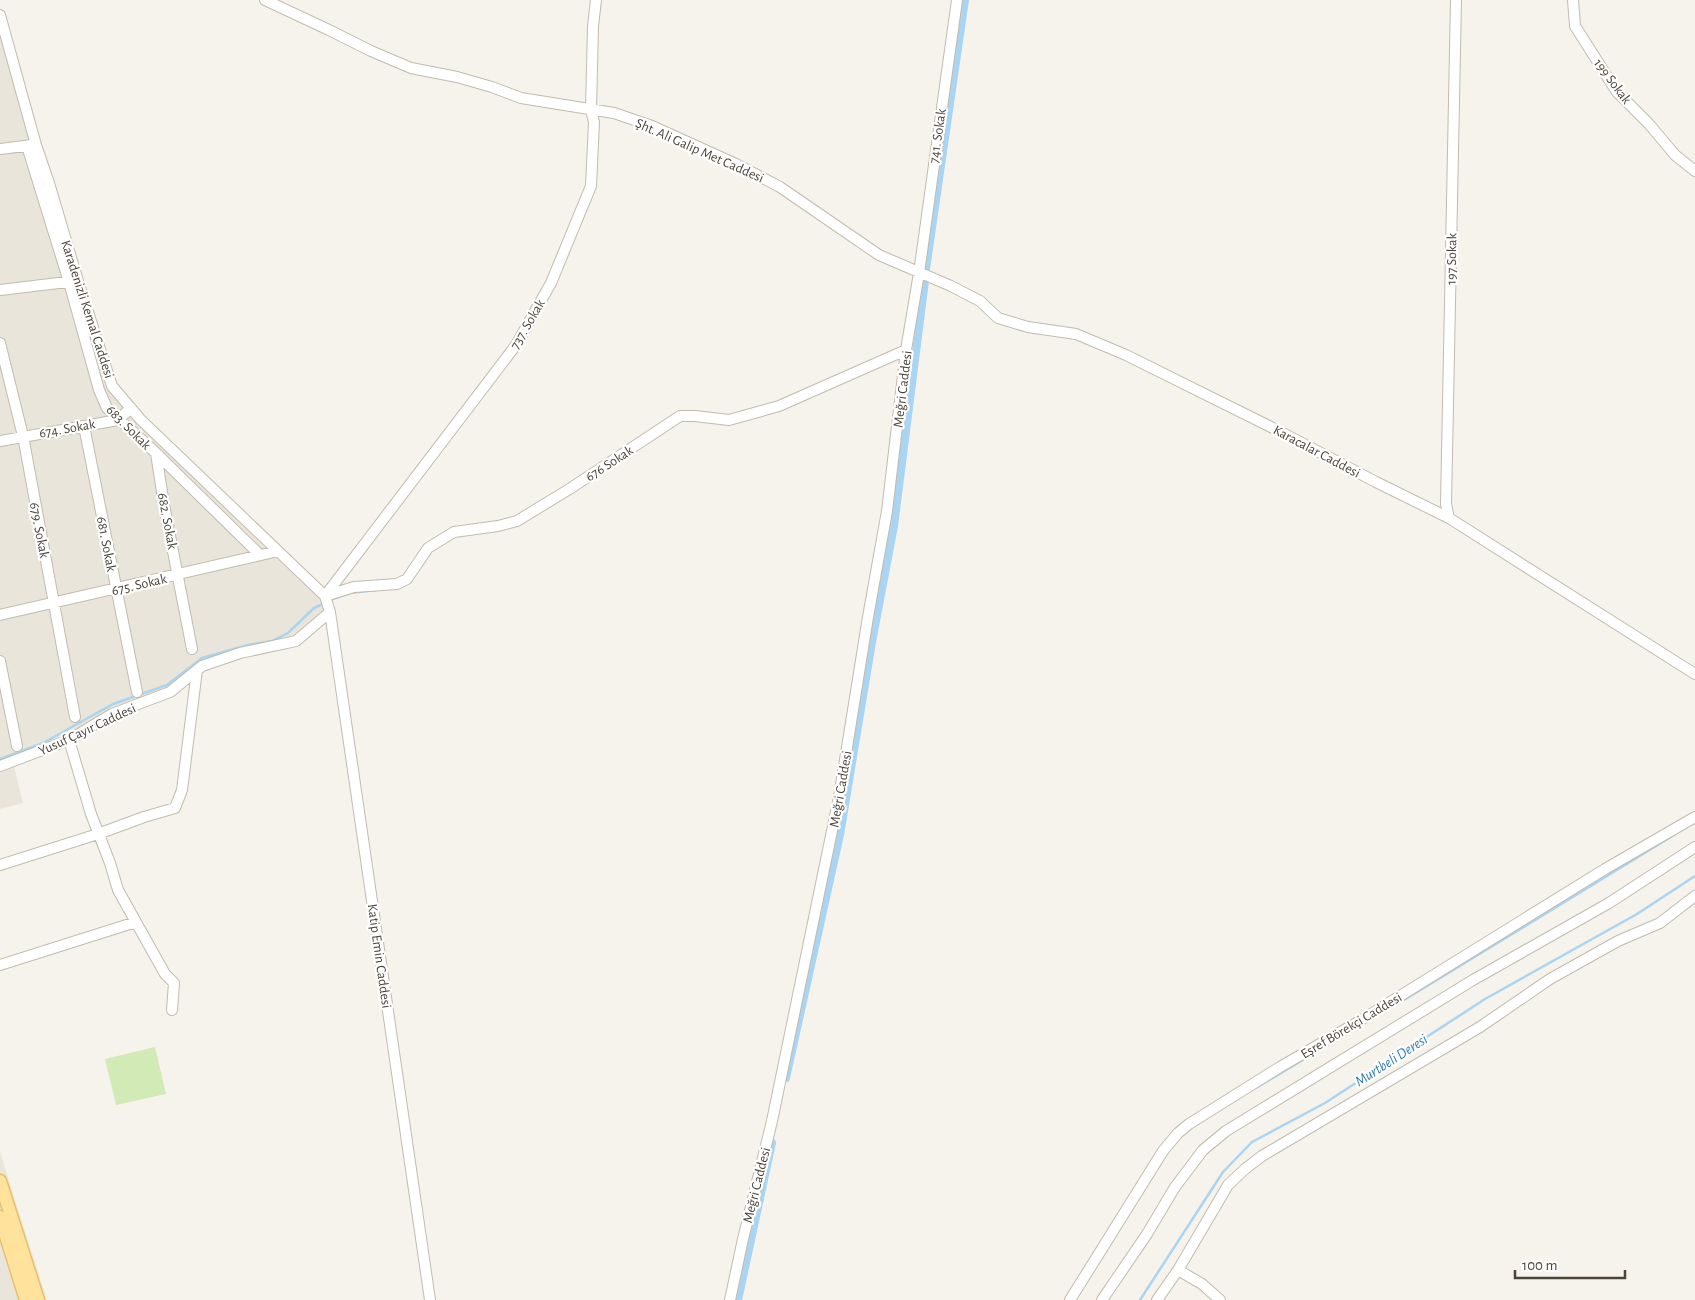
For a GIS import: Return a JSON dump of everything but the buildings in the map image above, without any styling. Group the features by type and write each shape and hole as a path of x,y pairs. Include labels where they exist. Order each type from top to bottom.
{"main road":[{"path":"0,1181 38,1300"},
{"path":"0,1217 26,1300"}],"street":[{"name":"Şht. Ali Galip Met Caddesi","path":"265,0 411,68 492,86 521,98 614,114 652,126 780,186 879,255 919,273"},
{"name":"737. Sokak","path":"327,603 516,345 546,291 591,186 594,122 591,110 593,26 596,0"},
{"name":"741. Sokak","path":"919,273 957,0"},
{"name":"197 Sokak","path":"1449,518 1446,494 1456,0"},
{"name":"199 Sokak","path":"1573,0 1575,26 1617,92 1649,124 1675,154 1695,171"},
{"path":"0,15 32,146 0,149"},
{"name":"683. Sokak","path":"32,146 74,282 99,390 107,408 260,555"},
{"name":"Meğri Caddesi","path":"730,1300 772,1120 839,797 887,511 906,350 919,273"},
{"name":"Karacalar Caddesi","path":"919,273 951,286 980,301 998,318 1028,327 1076,334 1126,355 1302,442 1376,482 1449,518 1695,674"},
{"path":"0,290 74,282"},
{"name":"Karadenizli Kemal Caddesi","path":"74,282 112,386 140,420 278,552 327,603"},
{"name":"679. Sokak","path":"0,343 23,436 75,717"},
{"name":"676 Sokak","path":"327,603 354,588 397,584 407,579 428,548 454,532 498,526 517,521 571,488 680,416 729,420 779,406 906,350"},
{"path":"118,420 131,408"},
{"name":"674. Sokak","path":"0,441 118,420"},
{"name":"681. Sokak","path":"84,426 137,692"},
{"name":"682. Sokak","path":"156,453 164,505 192,649"},
{"name":"675. Sokak","path":"0,615 278,552"},
{"name":"Yusuf Çayır Caddesi","path":"0,766 69,740 112,714 170,692 202,666 240,653 296,641 327,603"},
{"name":"Katip Emin Caddesi","path":"327,603 430,1300"},
{"path":"0,661 17,746"},
{"path":"0,865 175,808 182,790 197,670"},
{"path":"69,740 98,834 110,863 118,890 165,974 174,983 172,1010"},
{"name":"Eşref Börekçi Caddesi","path":"1070,1300 1163,1150 1189,1124 1280,1067 1391,1002 1605,868 1695,817"},
{"path":"1102,1300 1147,1234 1175,1187 1203,1150 1226,1131 1473,980 1609,903 1695,847"},
{"path":"1157,1300 1178,1270 1228,1185 1262,1156 1480,1027 1550,979 1618,941 1660,923 1695,896"},
{"path":"0,965 136,922"},
{"path":"1178,1270 1202,1284 1220,1300"}],"shaded area":[{"path":"0,15 112,386 325,596 330,612 296,641 202,666 170,692 13,762 23,803 0,809"},
{"path":"0,1152 16,1203 47,1300 0,1300"}],"green space":[{"path":"155,1047 166,1094 116,1105 105,1059"}],"waterway":[{"path":"926,269 965,0"},
{"path":"786,1078 840,835 872,642 894,526 925,281"},
{"path":"330,600 350,593 376,590"},
{"path":"0,759 43,743 113,704 167,685 202,658 248,645 272,641 288,633 314,608 325,603"},
{"path":"1404,1000 1674,835"},
{"name":"Murtbeli Deresi","path":"1140,1300 1223,1172 1252,1142 1325,1103 1485,999 1637,914 1695,876"},
{"path":"1256,1088 1311,1055"},
{"path":"738,1300 772,1143"}]}
